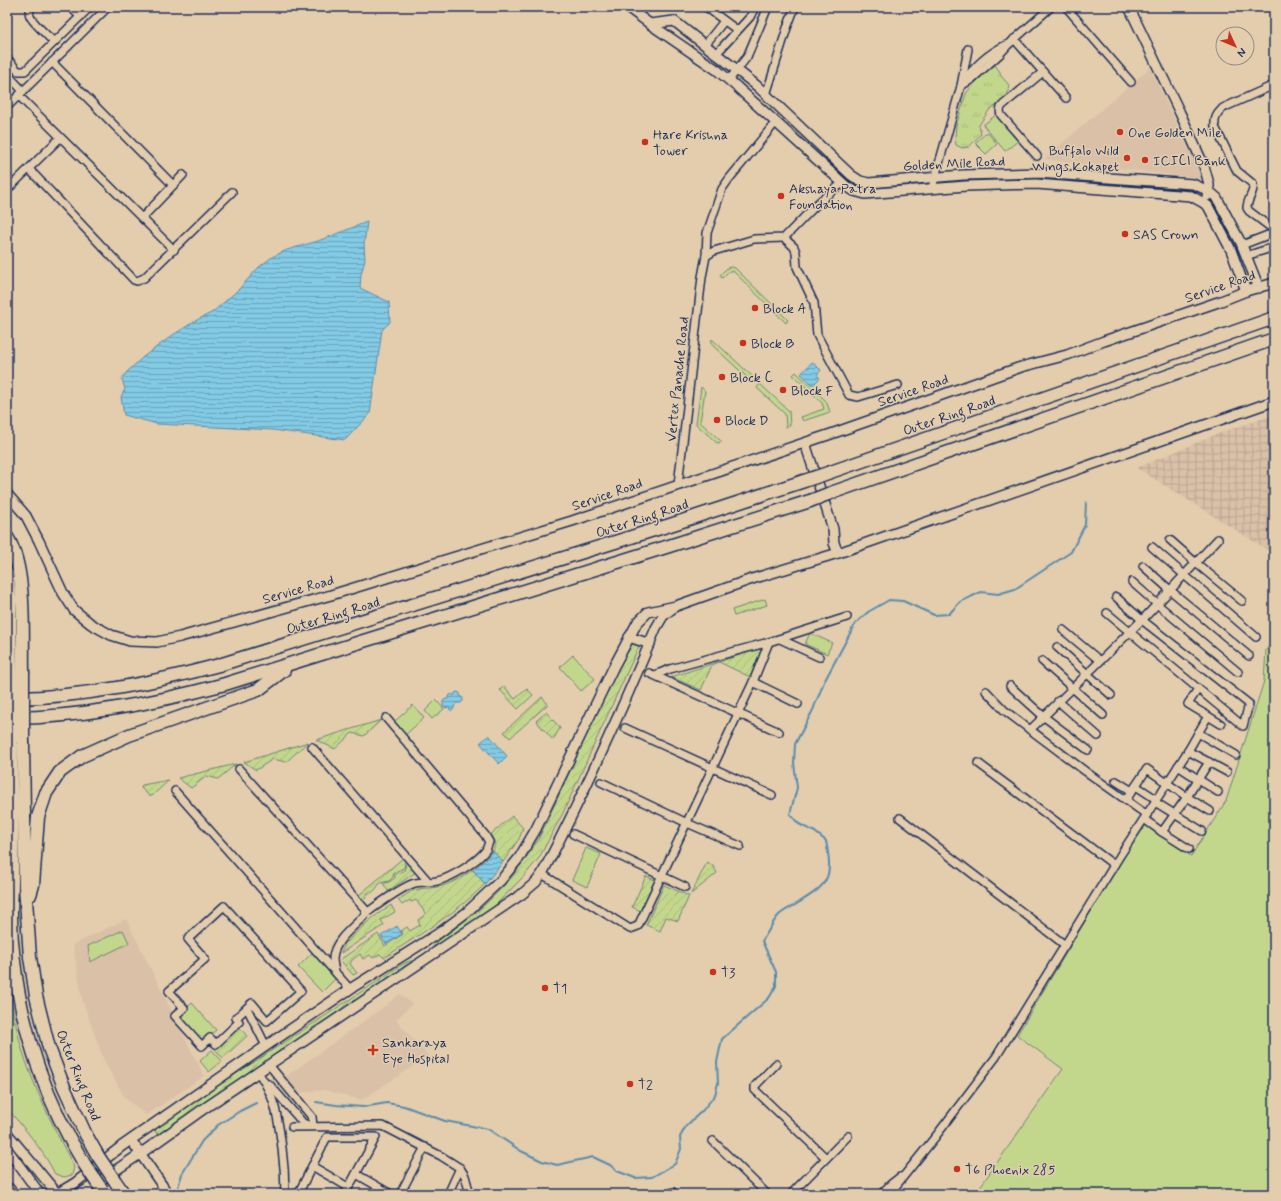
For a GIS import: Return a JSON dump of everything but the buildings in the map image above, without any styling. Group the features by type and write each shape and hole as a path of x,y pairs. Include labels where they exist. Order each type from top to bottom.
{"highway":[{"name":"Outer Ring Road","path":"7,698 53,696 106,690 192,672 290,644 804,482 1274,318"},
{"path":"7,718 82,714 139,705 204,690 293,664 810,501 1274,339"},
{"path":"7,537 19,566 22,597 23,672 17,743 11,915 16,980 29,1037 41,1075 56,1112 85,1165 103,1192"},
{"path":"7,574 10,598 11,673 17,743 27,910"},
{"path":"27,910 33,886 38,817 46,793 60,772 82,756 129,735 258,690 293,664"},
{"path":"7,897 11,915"},
{"name":"Outer Ring Road","path":"27,910 28,939 36,996 49,1048 67,1094 86,1135 98,1156 124,1194"}],"main road":[{"name":"Golden Mile Road","path":"627,7 729,80 843,183 854,191 865,194 932,188 1036,184 1191,196 1204,203"},
{"path":"1129,7 1204,166 1208,177 1209,192 1204,203 1208,206 1231,250 1246,291"},
{"name":"Golden Mile Road","path":"650,24 674,21 737,70 860,181 869,183 963,175 1038,173 1193,184 1218,198 1242,245 1259,288"},
{"name":"Service Road","path":"7,494 26,516 63,593 74,610 91,624 111,635 130,641 157,642 180,637 331,594 572,521 805,443 1021,367 1067,355 1246,291 1274,283"},
{"path":"10,1136 57,1193 75,1183 131,1140 266,1046 350,989 439,933 467,912 501,880 519,858 536,828 629,637 637,623 648,612 676,606 752,578 838,553 1274,401"},
{"path":"805,443 833,529 834,543 838,553"},
{"path":"80,1194 522,894 536,882 542,874 570,821 663,616 676,606"},
{"path":"629,637 650,644"},
{"path":"418,946 426,959"},
{"path":"131,1140 168,1194"},
{"path":"7,1149 40,1194"}],"street":[{"path":"32,7 29,13 32,19 54,42"},
{"path":"71,7 80,17"},
{"path":"7,58 18,72 25,71 34,65 54,42 90,7"},
{"path":"7,107 108,7"},
{"path":"706,7 737,30"},
{"path":"716,54 750,17 755,7"},
{"path":"729,80 748,57 768,7"},
{"path":"766,95 795,7"},
{"path":"961,86 972,79 1000,54 1014,39 1051,7"},
{"path":"1066,7 1131,82"},
{"path":"704,45 724,21"},
{"path":"1014,39 1066,98"},
{"path":"932,188 961,86 968,49"},
{"path":"52,62 173,185"},
{"path":"34,65 40,74"},
{"path":"1037,156 1002,115 1000,108 1043,72"},
{"path":"7,74 21,93 60,138 174,250"},
{"path":"1242,245 1271,232 1247,208 1254,189 1253,184 1237,171 1215,127 1215,121 1219,113 1224,108 1274,85"},
{"name":"Vertex Panache Road","path":"678,485 702,276 706,256 707,233 722,189 728,179 776,122"},
{"path":"7,190 60,138"},
{"path":"29,169 137,282 144,278 174,250 232,192"},
{"path":"142,218 183,175"},
{"path":"784,238 819,202 843,183"},
{"path":"706,256 714,251 754,239 784,238 794,247 796,252 797,267 814,303 817,335 850,395 858,397 898,385"},
{"path":"1246,256 1274,247"},
{"path":"1030,730 1142,620 1218,539"},
{"path":"1170,540 1242,600"},
{"path":"1152,547 1256,637"},
{"path":"1143,566 1249,656"},
{"path":"1132,582 1238,672"},
{"path":"1106,613 1244,726 1249,704 1142,620 1116,597"},
{"path":"779,732 652,674 780,639 847,617"},
{"path":"1063,630 1100,660"},
{"path":"780,639 819,657"},
{"path":"542,874 630,929 638,926 714,768 753,682 769,642"},
{"path":"1057,647 1110,695"},
{"path":"1042,662 1103,715"},
{"path":"753,682 798,704"},
{"path":"1010,686 1044,716 1088,750"},
{"path":"1198,689 1188,704 1221,724"},
{"path":"986,691 1004,710 1126,800 1162,832 1189,849"},
{"path":"1058,702 1098,736"},
{"path":"888,1194 936,1136 996,1057 1146,817 1155,800 1188,751 1208,716"},
{"path":"335,971 333,959 338,944 365,914 387,898 411,884 436,881 466,867 480,856 486,849 489,842 485,835 386,718"},
{"path":"625,728 772,795"},
{"path":"1198,733 1236,755"},
{"path":"312,747 428,881"},
{"path":"1188,751 1227,772"},
{"path":"1162,832 1187,797 1209,762"},
{"path":"978,763 1114,866"},
{"path":"1178,766 1218,792"},
{"path":"239,769 361,905 365,910 365,914"},
{"path":"1126,800 1148,769 1187,797 1210,811"},
{"path":"1116,781 1134,788 1155,800 1174,814 1202,831"},
{"path":"602,782 687,823 740,846"},
{"path":"175,792 350,989"},
{"path":"900,818 1065,945"},
{"path":"574,834 685,887"},
{"path":"224,906 301,991 267,1021 252,1003 247,1008 236,1018 239,1022 216,1044 210,1038 202,1046 175,1016 184,1008 169,991 205,959 188,939 224,906"},
{"path":"247,1008 266,1046"},
{"path":"776,1064 755,1086 755,1090 826,1158"},
{"path":"269,1065 312,1116 313,1126"},
{"path":"259,1072 303,1123 313,1126"},
{"path":"259,1072 273,1098 278,1118 285,1194"},
{"path":"300,1119 308,1112"},
{"path":"292,1127 313,1126 339,1128 383,1126 460,1168 465,1176 470,1194"},
{"path":"312,1166 346,1191 383,1126"},
{"path":"791,1194 848,1136"},
{"path":"298,1194 327,1137 376,1137"},
{"path":"714,1141 767,1194"},
{"path":"400,1194 425,1148"},
{"path":"448,1194 460,1168"},
{"path":"881,1194 907,1172"},
{"path":"356,1174 391,1194"},
{"path":"7,1190 10,1188 15,1194"}],"shaded area":[{"path":"1150,68 1203,179 1044,159"},
{"path":"1274,415 1274,554 1137,468 1222,432"},
{"path":"126,919 204,1076 146,1115 126,1099 105,1063 82,999 73,945"},
{"name":"Sankaraya Eye Hospital","path":"400,994 412,1004 396,1020 428,1056 362,1100 324,1090 298,1093 285,1077"}],"green space":[{"path":"995,65 1001,76 1009,85 1007,98 990,109 979,125 981,134 969,147 962,148 956,145 955,138 956,126 965,97 967,92 984,73"},
{"path":"996,115 1018,141 1005,151 983,125"},
{"path":"987,132 997,144 986,154 975,143"},
{"path":"727,268 735,268 788,320 786,323 733,271 729,271 722,278 720,275"},
{"path":"712,339 753,377 750,380 711,344"},
{"path":"796,372 826,401 830,412 803,421 801,417 824,409 822,403 793,375"},
{"path":"760,384 789,411 790,426 786,427 785,414 757,388"},
{"path":"701,387 705,391 700,422 722,442 717,443 696,424"},
{"path":"765,599 767,605 734,616 732,610"},
{"path":"810,633 832,643 827,654 805,644"},
{"path":"1274,639 1274,1194 975,1194 1063,1069 1017,1035 1121,861 1146,825 1191,856 1226,801 1264,681 1266,650"},
{"path":"633,641 637,642 639,646 563,813 539,858 495,906 475,922 433,948 435,943 481,908 494,896 529,854 540,836 629,643"},
{"path":"762,648 750,677 719,662 712,665 701,690 671,677"},
{"path":"573,655 595,679 581,691 560,667"},
{"path":"504,686 515,699 527,689 533,695 518,709 500,690"},
{"path":"542,697 548,704 510,738 504,732"},
{"path":"436,700 444,709 432,719 425,711"},
{"path":"413,705 424,718 404,736 393,723"},
{"path":"546,712 560,728 553,740 536,721"},
{"path":"381,720 364,736 352,733 335,749 316,740"},
{"path":"308,742 286,762 273,759 256,770 244,762"},
{"path":"236,764 218,779 207,776 191,788 178,778"},
{"path":"169,780 152,796 149,796 141,788 142,785"},
{"path":"512,816 523,828 519,839 503,862 493,851 494,843 490,835"},
{"path":"586,848 601,854 587,887 572,880"},
{"path":"403,858 406,861 404,863 405,866 403,869 396,871 389,881 380,883 374,891 368,893 363,901 358,896"},
{"path":"408,862 416,870 416,872 388,891 383,883 389,882 395,878 395,874 404,871"},
{"path":"707,862 713,866 717,873 691,894"},
{"path":"473,870 485,884 462,905 436,924 384,958 380,954 373,958 370,955 363,959 360,954 352,960 350,964 357,973 353,975 342,962 341,959 378,934 385,946 403,934 401,931 407,927 410,931 420,925 418,920 426,914 416,900 411,902 410,900 402,905 398,900 414,890 446,885"},
{"path":"646,876 657,881 643,912 632,907"},
{"path":"664,885 689,896 678,921 666,917 660,931 646,925"},
{"path":"391,905 395,912 381,920 384,925 341,953 344,946 355,933"},
{"path":"123,930 129,943 90,962 88,946"},
{"path":"312,953 335,979 322,992 298,967"},
{"path":"415,960 417,963 159,1134 156,1133 155,1128 396,969 407,962"},
{"path":"7,977 17,1029 26,1062 45,1108 74,1167 72,1175 64,1177 55,1174 34,1140 7,1109"},
{"path":"192,1003 216,1030 202,1042 178,1016"},
{"path":"238,1026 247,1036 223,1058 214,1048"},
{"path":"212,1050 222,1061 209,1072 200,1061"}],"water":[{"path":"367,222 364,244 365,260 361,274 360,288 389,302 390,322 382,330 370,414 345,440 273,430 157,424 124,415 121,397 125,389 122,379 126,373 143,357 173,335 213,312 239,289 259,267 272,257 287,250 318,241"},
{"path":"812,362 821,370 817,375 820,378 813,385 801,374"},
{"path":"457,692 460,693 460,696 463,698 461,703 456,703 453,710 450,710 449,707 446,708 443,706 443,701 448,699 451,694 454,696"},
{"path":"489,735 507,756 499,764 480,743"},
{"path":"493,851 503,862 485,884 473,870"},
{"path":"397,926 402,934 386,944 381,936"}],"waterway":[{"path":"316,1102 363,1107 387,1103 404,1106 445,1121 488,1129 521,1151 542,1161 557,1165 593,1157 610,1165 617,1171 635,1178 652,1177 675,1164 681,1149 680,1137 686,1126 703,1110 715,1095 718,1083 717,1062 722,1039 769,998 776,986 776,972 762,941 779,915 821,887 826,880 829,865 826,841 815,832 799,824 790,814 797,788 794,763 795,744 813,710 824,682 855,624 868,612 889,600 903,601 934,615 949,614 960,602 981,592 998,594 1015,589 1071,552 1085,525 1086,502"},
{"path":"176,1194 182,1174 202,1141 218,1125 256,1103"}],"place":[{"name":"One Golden Mile","path":"1120,132"},
{"name":"Hare Krishna Tower","path":"645,142"},
{"name":"Buffalo Wild Wings Kokapet","path":"1127,158"},
{"name":"ICICI Bank","path":"1145,160"},
{"name":"Akshaya Patra Foundation","path":"781,196"},
{"name":"SAS Crown","path":"1125,234"},
{"name":"Block A","path":"755,308"},
{"name":"Block B","path":"743,343"},
{"name":"Block C","path":"722,377"},
{"name":"Block F","path":"783,390"},
{"name":"Block D","path":"717,420"},
{"name":"T3","path":"713,972"},
{"name":"T1","path":"545,988"},
{"name":"Sankaraya Eye Hospital","path":"373,1050"},
{"name":"T2","path":"630,1084"},
{"name":"T6 Phoenix 285","path":"957,1169"}]}
